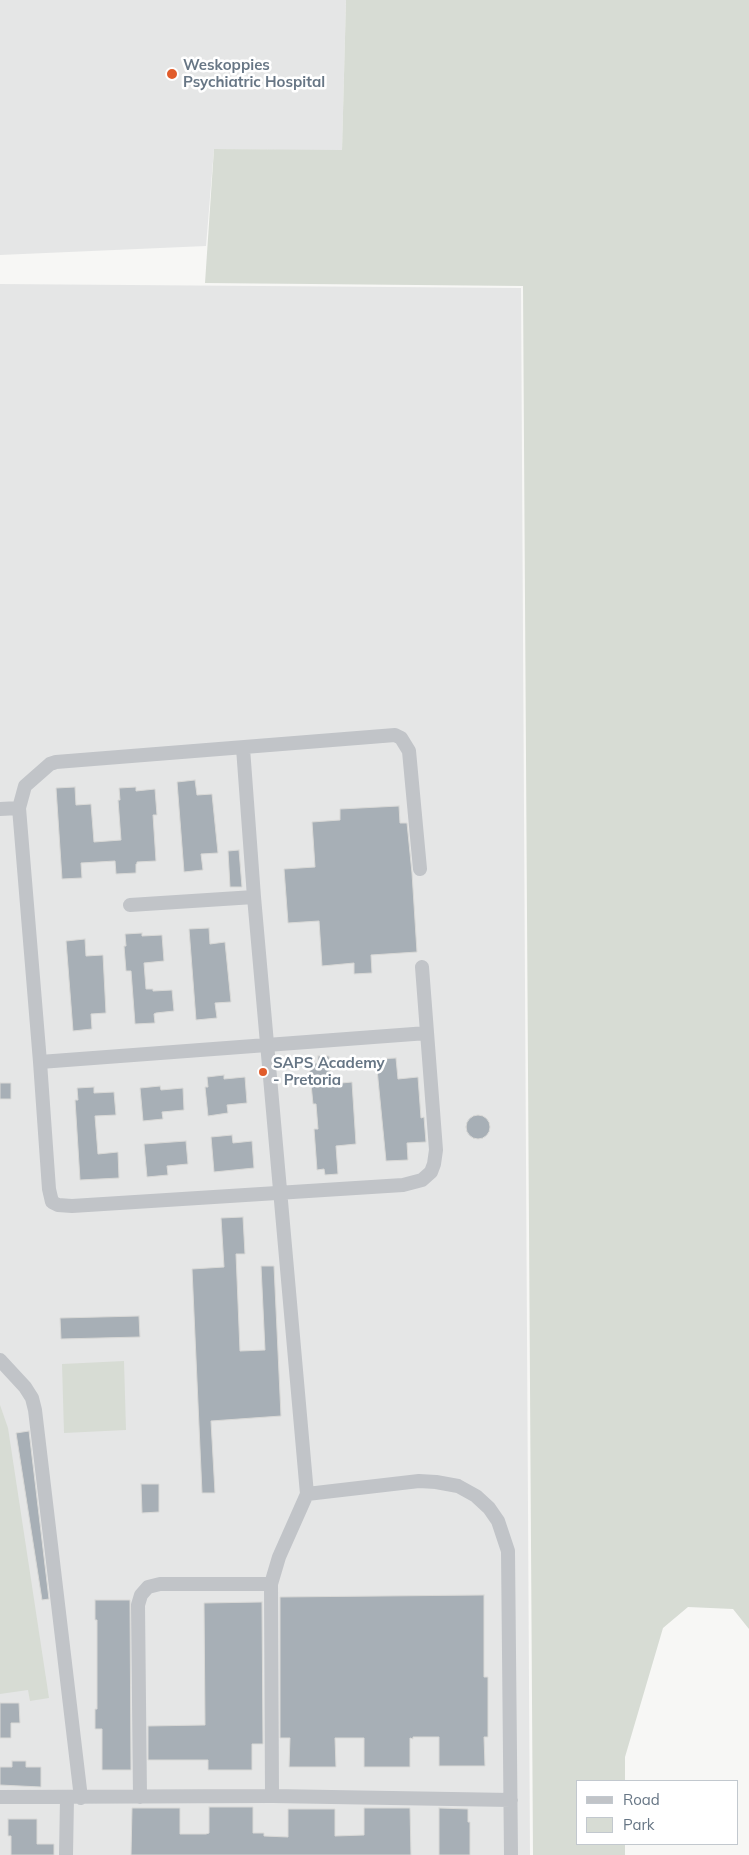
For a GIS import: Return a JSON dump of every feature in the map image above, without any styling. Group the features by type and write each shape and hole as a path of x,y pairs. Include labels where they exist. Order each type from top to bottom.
{"street":[{"path":"420,869 409,752 401,738 394,735 52,762 25,786 20,808 50,1199 54,1205 72,1206 403,1185 413,1184 427,1176 434,1164 436,1150 422,967"},
{"path":"243,748 254,897 306,1494 279,1556 270,1584 272,1796"},
{"path":"0,809 20,808"},
{"path":"130,905 254,897"},
{"path":"40,1062 427,1033"},
{"path":"0,1360 25,1387 32,1398 35,1410 82,1798"},
{"path":"306,1494 419,1481 436,1482 458,1486 476,1496 494,1514 502,1529 508,1551 511,1855"},
{"path":"140,1797 138,1605 141,1595 148,1587 160,1584 270,1584"},
{"path":"0,1797 272,1796 510,1800"},
{"path":"66,1855 67,1798"}],"shaded area":[{"name":"Weskoppies Psychiatric Hospital","path":"0,0 346,0 342,151 214,149 206,246 0,255"},
{"name":"SAPS Academy - Pretoria","path":"0,284 521,288 530,1855 0,1855"}],"green space":[{"path":"346,0 749,0 749,1629 733,1609 688,1607 663,1628 625,1757 625,1780 576,1780 576,1845 625,1845 625,1855 533,1855 523,286 205,283 214,149 342,150"},
{"path":"124,1361 126,1430 64,1433 62,1364"},
{"path":"0,1405 8,1428 49,1698 30,1701 28,1690 0,1694"}],"building":[{"path":"195,780 197,795 212,794 218,853 201,854 203,870 184,872 177,782"},
{"path":"75,787 76,805 91,804 94,842 121,840 119,788 136,787 136,791 155,789 157,815 153,815 156,861 137,862 136,873 116,874 115,861 81,863 82,878 62,879 56,788"},
{"path":"399,806 400,823 407,823 417,952 371,955 372,973 354,974 354,963 322,966 319,921 288,923 284,869 315,867 312,822 340,820 340,809"},
{"path":"239,850 242,887 230,887 228,851"},
{"path":"209,928 210,944 225,942 231,1002 215,1003 217,1018 196,1020 189,929"},
{"path":"142,933 142,936 162,935 164,961 144,963 146,989 153,989 153,991 172,990 174,1011 154,1014 155,1023 135,1024 131,971 126,971 124,946 126,946 125,934"},
{"path":"85,939 86,956 103,955 106,1013 91,1014 92,1029 73,1031 66,941"},
{"path":"318,1056 329,1056 331,1084 352,1082 356,1144 336,1146 338,1174 325,1175 324,1169 317,1170 314,1129 318,1129 316,1104 313,1104 309,1064 318,1063"},
{"path":"396,1058 398,1079 418,1077 421,1118 424,1117 426,1142 407,1143 408,1160 386,1161 376,1059"},
{"path":"224,1075 224,1079 245,1077 247,1103 227,1105 228,1113 208,1116 205,1087 208,1087 207,1077"},
{"path":"0,1083 11,1083 11,1099 0,1099"},
{"path":"160,1086 161,1090 183,1088 184,1110 162,1112 163,1119 143,1121 140,1088"},
{"path":"94,1087 94,1093 114,1092 116,1115 95,1116 98,1154 118,1152 119,1178 80,1180 75,1100 78,1100 77,1088"},
{"path":"478,1115 486,1119 490,1127 486,1135 478,1139 470,1135 466,1127 470,1119"},
{"path":"232,1135 233,1143 252,1141 254,1168 214,1172 211,1137"},
{"path":"186,1141 188,1164 167,1166 168,1175 147,1177 144,1144"},
{"path":"243,1217 245,1254 236,1254 240,1351 265,1350 261,1266 274,1266 281,1416 211,1421 215,1493 202,1493 192,1269 224,1267 221,1218"},
{"path":"139,1316 140,1337 61,1339 60,1318"},
{"path":"29,1431 49,1599 42,1600 16,1433"},
{"path":"141,1484 159,1484 159,1512 142,1513"},
{"path":"484,1595 484,1677 488,1677 488,1737 484,1737 485,1766 439,1766 439,1737 413,1737 413,1739 410,1738 410,1767 364,1767 364,1738 335,1738 336,1767 289,1767 290,1738 280,1738 280,1597"},
{"path":"95,1600 130,1600 131,1770 102,1770 102,1729 95,1729 95,1709 97,1709 97,1620 95,1620"},
{"path":"262,1602 263,1744 252,1744 252,1770 208,1770 208,1760 148,1760 148,1726 205,1725 204,1603"},
{"path":"0,1703 19,1703 20,1723 11,1723 11,1738 0,1738"},
{"path":"12,1761 26,1761 26,1767 41,1767 41,1787 0,1785 0,1767 12,1767"},
{"path":"209,1807 253,1807 253,1833 264,1833 264,1836 288,1837 288,1809 335,1809 335,1836 364,1835 364,1808 410,1808 411,1855 131,1855 132,1808 180,1808 180,1834 206,1834 209,1833"},
{"path":"439,1808 468,1809 470,1855 439,1855"},
{"path":"8,1819 37,1819 37,1844 54,1844 54,1855 11,1855 11,1836 8,1836"}],"place":[{"name":"Weskoppies Psychiatric Hospital","path":"172,74"},
{"name":"SAPS Academy - Pretoria","path":"263,1072"}]}
